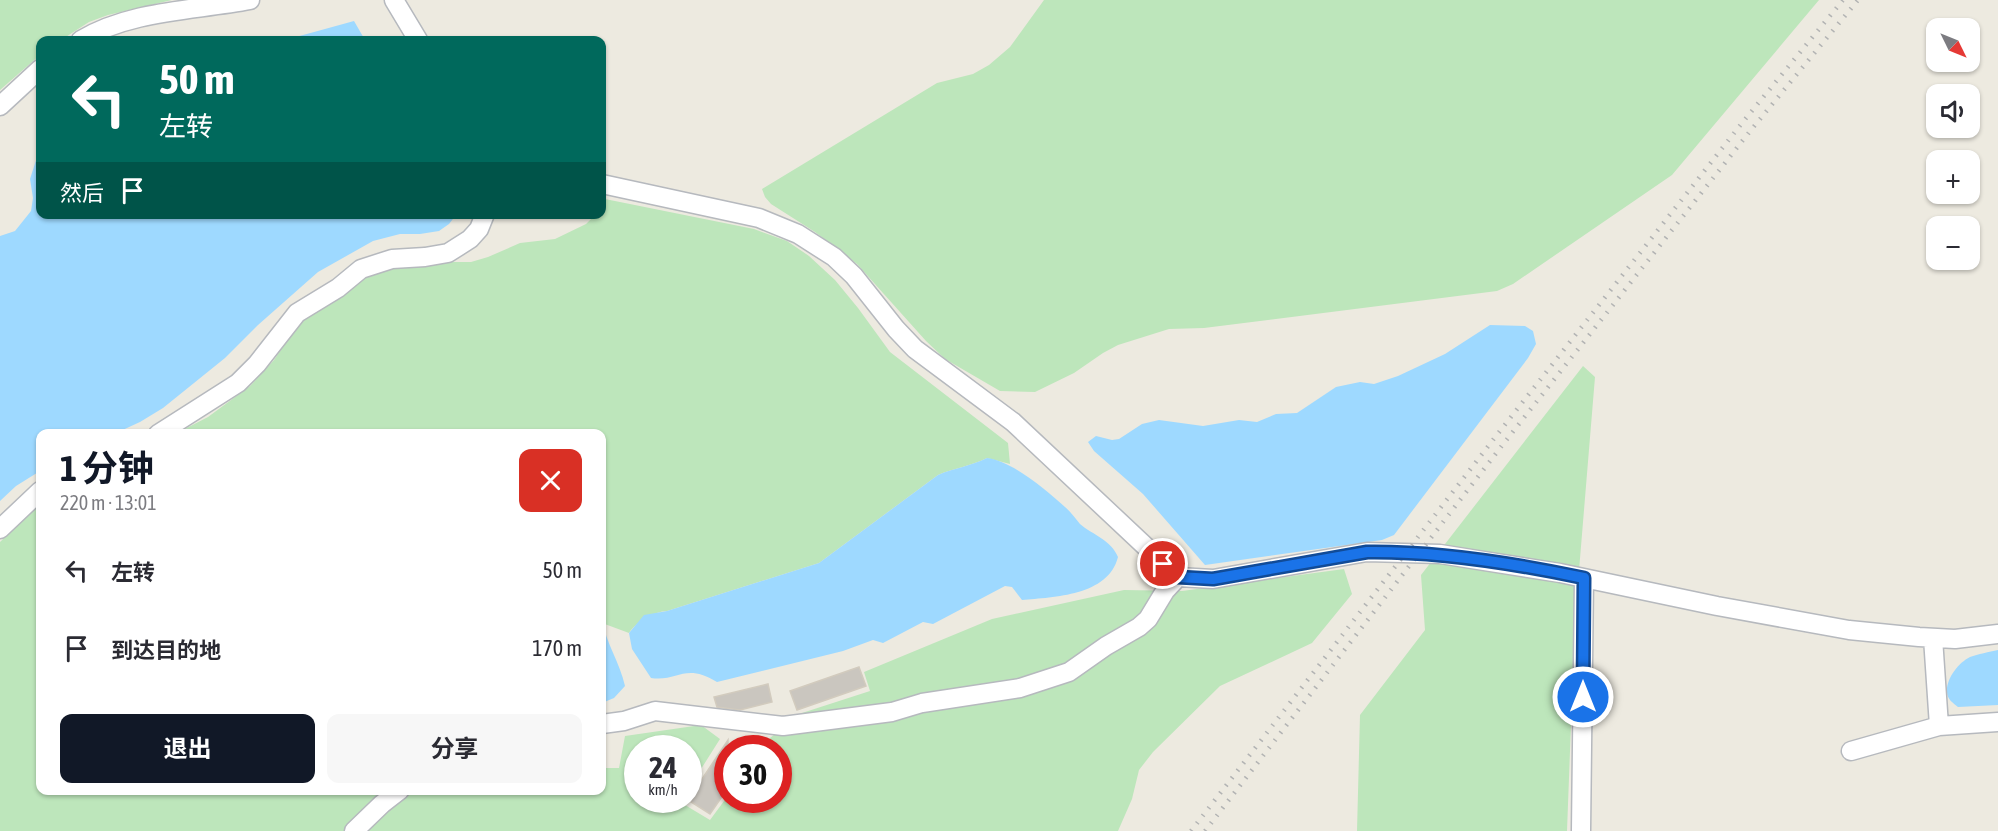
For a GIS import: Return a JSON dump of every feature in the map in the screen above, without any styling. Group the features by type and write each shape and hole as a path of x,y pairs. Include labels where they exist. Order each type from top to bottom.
{"street":[{"path":"89,36 112,25 135,19 250,0"},
{"path":"394,0 416,36"},
{"path":"0,106 36,72"},
{"path":"606,185 759,218 798,234 834,257 849,271 915,349 1013,422 1178,577 1213,579 1367,552 1440,554 1584,578 1849,630 1954,639 1998,634"},
{"path":"166,429 238,383 257,364 297,313 338,288 361,269 392,259 448,253 470,238 479,229 483,219"},
{"path":"0,529 36,495"},
{"path":"606,723 655,711 783,726 892,711 922,703 1020,688 1069,672 1106,646 1139,627 1148,619 1165,591 1178,577"},
{"path":"1581,831 1584,578"},
{"path":"1933,638 1939,726"},
{"path":"1851,751 1939,726 1998,722"},
{"path":"354,831 394,795"}],"green space":[{"path":"0,0 172,0 108,15 89,22 67,36 36,36 36,58 0,90"},
{"path":"1044,0 1819,0 1672,175 1513,284 1497,291 1204,328 1169,329 1118,345 1074,373 1035,392 1000,391 945,359 857,264 815,232 771,204 762,189 937,83 973,74 989,65 1010,47"},
{"path":"606,199 754,229 787,241 809,256 835,280 890,352 1008,443 1010,464 987,458 938,475 819,563 651,615 629,633 606,624 606,429 185,429 208,417 250,386 274,360 298,324 359,278 383,268 427,262 471,262 520,243 555,239 586,224 591,219 606,219"},
{"path":"1583,366 1595,377 1575,619 1567,831 1357,831 1360,715 1425,630 1421,575"},
{"path":"36,508 36,795 606,795 606,768 619,768 624,741 624,813 698,813 710,820 715,813 792,813 792,735 774,735 802,713 870,691 864,672 992,619 1124,590 1182,591 1344,569 1352,594 1312,643 1220,686 1153,752 1139,770 1132,799 1118,831 0,831 0,542"},
{"path":"701,725 715,735 714,748 702,767 702,735 632,735"}],"water":[{"path":"354,21 363,36 300,36"},
{"path":"36,160 36,219 453,219 439,231 400,234 373,241 318,272 258,325 225,358 163,408 140,422 125,429 36,429 36,474 16,486 0,501 0,236 15,231 31,211 33,198 30,179"},
{"path":"1490,325 1525,326 1533,331 1536,344 1528,358 1394,535 1382,540 1205,565 1143,494 1094,451 1088,442 1096,436 1112,440 1119,439 1142,424 1159,420 1203,426 1239,420 1257,422 1276,414 1297,413 1336,387 1360,382 1374,384 1398,376 1445,354"},
{"path":"987,458 1007,464 1028,477 1067,509 1080,524 1111,546 1118,557 1112,570 1103,580 1078,592 1049,598 1022,600 1012,587 1005,586 933,624 923,622 883,643 873,640 843,651 717,682 706,676 689,673 668,678 651,678 632,649 629,633 644,615 667,611 819,563 938,475"},
{"path":"606,634 625,686 614,698 606,701"},
{"path":"1998,650 1998,705 1958,707 1947,694 1948,682 1954,672 1970,657"}],"building":[{"path":"859,667 866,686 797,710 790,691"},
{"path":"768,684 772,702 740,710 717,707 714,697"},
{"path":"714,761 714,808 710,814 702,809 702,779"}],"railway":[{"path":"1191,831 1496,436 1742,123 1843,0"},
{"path":"1205,831 1504,443 1751,130 1858,0"}],"route":[{"path":"1163,564 1178,577 1213,579 1367,552 1380,552 1440,554 1584,578 1583,697"}]}
